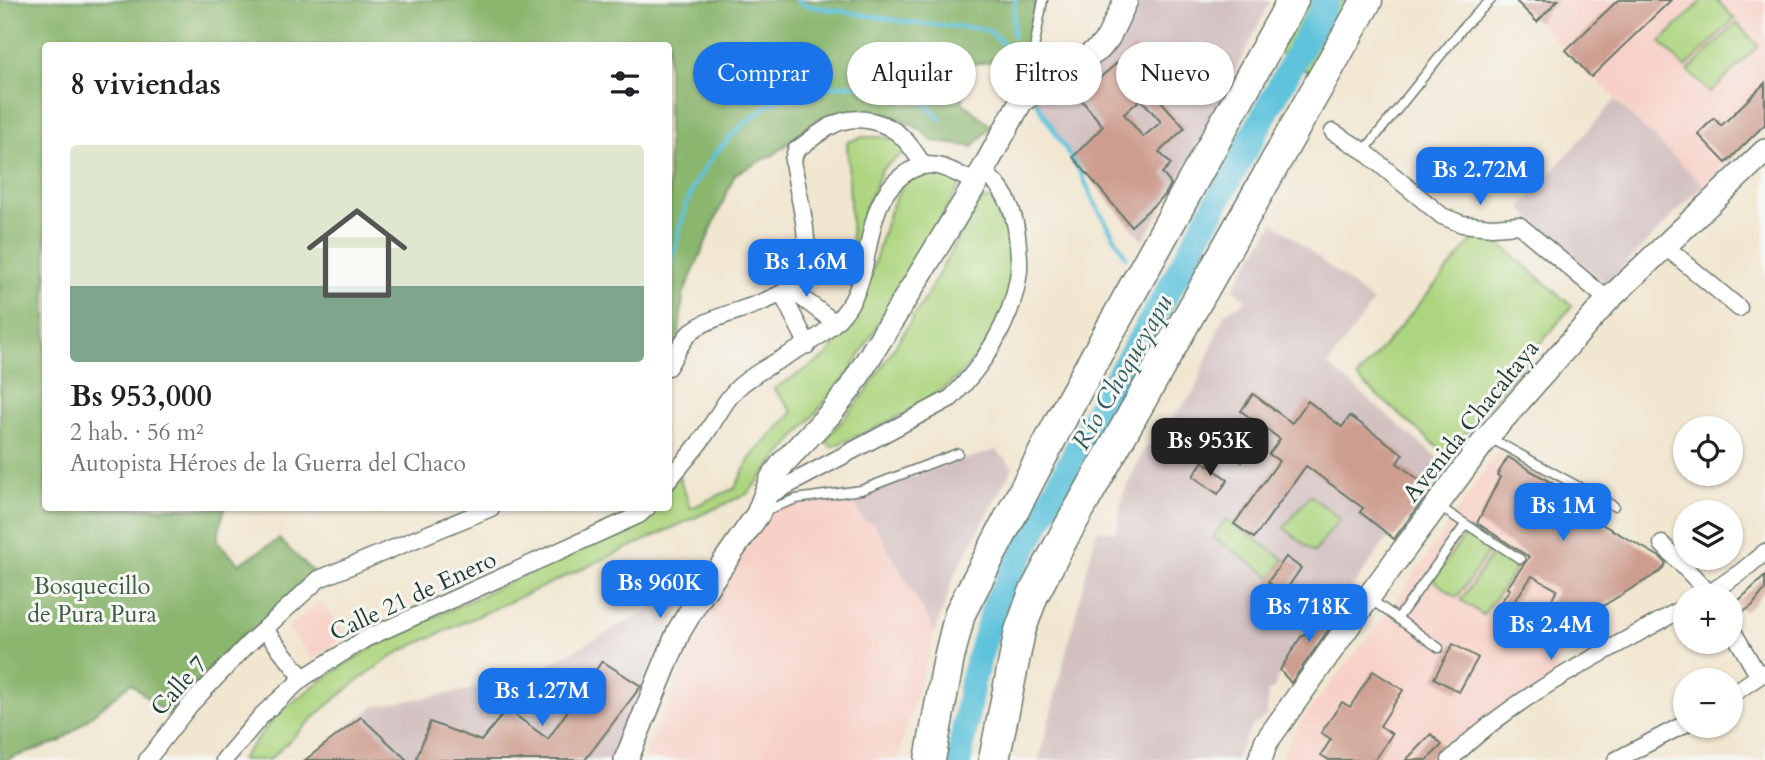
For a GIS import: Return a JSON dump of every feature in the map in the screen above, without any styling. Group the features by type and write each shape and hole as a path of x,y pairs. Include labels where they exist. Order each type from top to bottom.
{"highway":[{"path":"930,760 960,613 1066,410 1293,0"},
{"path":"994,760 1020,631 1034,595 1063,538 1367,0"}],"main road":[{"path":"1102,45 1126,0"},
{"path":"626,760 679,631 696,601 761,506 772,478 851,387 980,177 1019,105"},
{"name":"Avenida Chacaltaya","path":"1260,760 1266,743 1368,598 1488,436 1608,300 1765,151"}],"street":[{"path":"672,361 691,332 718,317 786,292 802,275 806,261 803,220 793,160 796,150 834,124 863,120 881,123 904,138 924,166"},
{"path":"1333,132 1364,150 1441,216 1462,224 1492,227 1519,225 1608,300"},
{"path":"672,475 703,438 729,397 743,383 824,333 851,302 861,279 877,209 882,197 904,174 924,166 941,165 994,179 1011,208 1019,264 1011,305 986,356 951,398 761,506"},
{"path":"1666,247 1739,308"},
{"path":"786,292 834,322"},
{"path":"786,292 808,345"},
{"name":"Calle 7","path":"147,760 190,705 248,644 319,579 484,511"},
{"name":"Calle 21 de Enero","path":"224,760 263,714 303,678 365,639 643,511"},
{"path":"1662,544 1699,584"},
{"path":"1723,584 1765,552"},
{"path":"1450,760 1476,734 1548,685 1673,614"},
{"path":"264,629 303,678"},
{"path":"1743,646 1761,674 1743,687"},
{"path":"1616,760 1673,730"}],"lane":[{"path":"1035,42 1043,0"},
{"path":"1364,150 1465,25 1491,0"},
{"path":"1488,436 1614,506"},
{"path":"761,506 861,490 958,453"},
{"path":"1436,504 1520,559"},
{"path":"1398,618 1465,525"},
{"path":"1368,598 1439,648"}],"shaded area":[{"path":"1139,0 1271,0 1234,73 1234,42 1121,42"},
{"path":"1515,0 1765,0 1765,124 1703,185"},
{"path":"1116,51 1116,105 1218,105 1143,241 1073,157 1039,105 1102,105 1102,63"},
{"path":"1615,100 1703,185 1606,284 1520,208"},
{"path":"1274,222 1373,302 1328,365 1442,462 1339,606 1300,638 1280,670 1274,689 1268,691 1267,715 1251,728 1234,760 1039,760 1097,530 1116,532 1123,495 1143,452 1194,392 1224,314 1247,300 1233,289"},
{"path":"996,450 1013,467 954,576 935,632 874,524 863,520 851,495"},
{"path":"1498,451 1604,514 1600,523 1668,561 1661,571 1586,616 1582,613 1554,667 1559,673 1480,724 1436,760 1280,760 1300,722 1389,611"},
{"path":"851,495 863,519 874,524 935,632 897,760 643,760 719,587 772,512 797,502"},
{"path":"691,590 664,635 611,760 305,760 373,707 520,681 627,621"},
{"path":"320,601 345,636 312,659 288,628"}],"green space":[{"name":"Bosquecillo de Pura Pura","path":"0,0 1036,0 1029,42 990,42 989,62 976,64 976,42 847,42 847,105 966,105 991,126 973,147 932,141 920,129 896,117 844,114 818,119 775,154 735,174 683,295 679,335 672,348 672,42 42,42 42,511 224,511 217,541 239,564 279,539 313,572 255,630 243,634 168,716 131,683 61,741 0,760"},
{"path":"1307,0 1323,0 1290,61 1278,51"},
{"path":"1339,0 1351,0 1311,73 1301,68"},
{"path":"1703,0 1717,0 1735,19 1685,68 1660,42"},
{"path":"1737,23 1758,46 1710,93 1688,71"},
{"path":"863,137 895,139 910,148 882,169 864,212 853,265 847,142"},
{"path":"933,171 962,182 848,375 747,494 401,651 348,688 269,760 240,760 277,715 319,682 377,644 648,517 653,511 672,511 672,486 679,477 691,508 735,488 750,458 793,412 774,389 827,356 866,291 889,213 904,180"},
{"path":"994,198 1005,217 1011,237 1012,257 1007,303 991,337 974,360 934,396 887,423 830,446 826,439 864,395 923,302 979,201"},
{"path":"1482,229 1572,306 1447,455 1357,378"},
{"path":"1310,495 1340,519 1314,552 1284,528"},
{"path":"1226,519 1284,559 1272,577 1213,537"},
{"path":"1468,530 1492,547 1457,597 1433,580"},
{"path":"1495,550 1518,566 1483,615 1461,600"}],"building":[{"path":"1515,0 1558,0 1537,22"},
{"path":"1618,0 1671,0 1591,77 1566,50"},
{"path":"1116,64 1116,105 1134,105 1124,114 1143,137 1161,122 1146,105 1164,105 1185,128 1159,152 1171,164 1162,173 1171,184 1165,195 1131,226 1073,157 1103,126 1086,105 1102,105 1102,76"},
{"path":"1765,83 1765,124 1726,163 1698,134 1714,118 1721,126"},
{"path":"1253,394 1292,423 1308,401 1342,427 1350,416 1403,454 1397,463 1431,489 1394,539 1360,512 1363,508 1306,466 1254,538 1234,524 1279,461 1269,454 1280,439 1241,411"},
{"path":"1229,430 1253,447 1242,462 1218,444"},
{"path":"1508,457 1604,514 1600,523 1666,563 1661,571 1586,616 1567,603 1561,614 1548,607 1557,590 1532,576 1504,616 1495,610 1529,557 1477,523 1500,477 1497,475"},
{"path":"1203,461 1228,480 1218,494 1193,476"},
{"path":"1286,557 1301,568 1284,593 1268,582"},
{"path":"1765,576 1765,589 1752,606 1743,612 1743,596"},
{"path":"1350,599 1291,683 1280,670 1300,638"},
{"path":"1453,644 1478,658 1459,692 1434,678"},
{"path":"602,661 641,686 585,760 416,760 430,722 481,741 507,709 548,739"},
{"path":"1373,671 1403,690 1380,726 1392,734 1375,760 1329,760 1321,755 1331,739 1321,733 1342,702 1350,707"},
{"path":"361,717 407,760 305,760"},
{"path":"1431,734 1442,745 1427,760 1406,760"}],"waterway":[{"path":"797,0 804,5 913,23 986,29 1002,42"},
{"path":"1013,36 1015,0"},
{"name":"Río Choqueyapu","path":"959,760 973,678 995,605 1097,412 1160,306 1327,0"},
{"path":"672,261 684,212 700,175 740,128 778,99 822,87 879,87 913,96 940,119"},
{"path":"1038,105 1082,175 1095,204 1126,257"}]}
